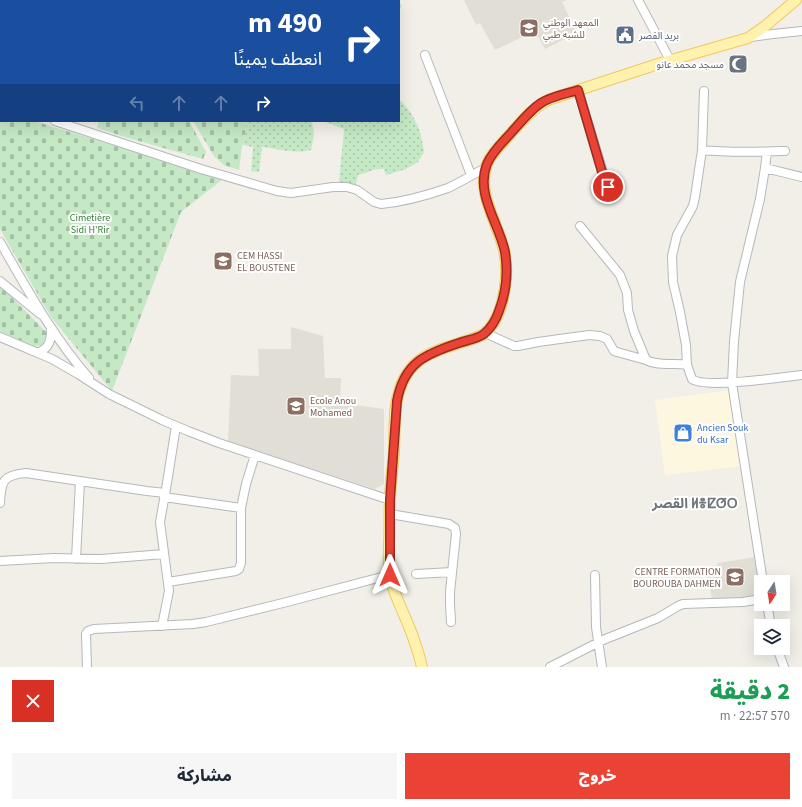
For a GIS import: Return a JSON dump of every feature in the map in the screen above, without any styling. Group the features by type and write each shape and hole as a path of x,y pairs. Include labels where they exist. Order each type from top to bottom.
{"main road":[{"path":"422,667 414,638 392,588 390,575 390,500 397,401 401,385 406,375 420,360 432,353 485,333 495,321 500,310 505,290 506,267 504,250 499,232 486,197 484,177 490,159 496,150 541,103 670,60 748,38 764,27 796,0"}],"street":[{"path":"638,0 670,60"},
{"path":"748,38 802,31"},
{"path":"425,55 471,175"},
{"path":"578,90 602,172 612,195"},
{"path":"704,91 702,150 695,197 693,206 677,235 672,256 673,282 686,345 687,365 692,379 698,382 732,383 802,374"},
{"path":"58,122 251,184 285,192 299,192 347,186 357,190 374,202 381,204 447,188 486,168"},
{"path":"702,150 739,153 785,151"},
{"path":"762,575 732,383 734,341 740,282 760,199 767,152"},
{"path":"765,168 802,177"},
{"path":"580,226 620,275 626,293 628,310 634,331 646,360"},
{"path":"0,242 51,328 79,366 98,388"},
{"path":"0,281 45,318"},
{"path":"38,353 48,347 51,328"},
{"path":"485,333 514,346 589,335 600,336 607,340 617,352 657,364 687,365"},
{"path":"0,337 64,366 98,388 122,401 176,426 219,443 390,500"},
{"path":"162,626 169,591 160,522 176,426"},
{"path":"168,582 236,571 239,569 240,508 255,455"},
{"path":"0,503 2,481 8,476 26,473 147,491 240,508"},
{"path":"76,558 80,481"},
{"path":"390,514 449,524 455,528 456,534 450,592 451,622"},
{"path":"0,561 107,558 164,554"},
{"path":"416,574 452,572"},
{"path":"87,667 86,634 90,629 162,626 206,622 390,575"},
{"path":"595,575 596,627 602,667"},
{"path":"550,667 603,640 658,618 683,604 743,602 754,600"},
{"path":"780,655 784,667"}],"shaded area":[{"name":"المعهد الوطني للشبه طبي","path":"464,0 566,0 562,2 577,33 545,49 535,31 495,50 480,23 476,25"},
{"name":"Ecole Anou Mohamed","path":"291,327 323,336 325,378 341,378 340,403 384,409 384,484 375,489 228,442 231,375 259,376 258,349 291,349"},
{"path":"731,390 743,466 665,475 655,400"},
{"name":"CENTRE FORMATION BOUROUBA DAHMEN","path":"755,557 758,575 754,575 754,598 726,600 724,598 712,600 707,567 718,565 718,563"}],"green space":[{"path":"400,100 413,117 419,129 424,152 418,162 406,169 386,175 384,169 380,169 358,175 355,189 339,183 344,129 326,122 400,122"},
{"name":"Cimetière Sidi H'Rir","path":"0,122 37,122 223,179 181,212 112,391 51,317 0,229"},
{"path":"99,122 190,122 206,152 203,159 97,128"},
{"path":"194,122 247,122 239,170 224,165 214,156"},
{"path":"247,122 312,122 314,134 311,150 293,151 262,147 259,172 251,171 253,147 243,145"},
{"path":"0,285 48,334 42,345 35,347 0,332"}],"place":[{"name":"المعهد الوطني للشبه طبي","path":"529,28"},
{"name":"بريد القصر","path":"625,35"},
{"name":"مسجد محمد عانو","path":"738,64"},
{"name":"CEM HASSI EL BOUSTENE","path":"223,261"},
{"name":"Ecole Anou Mohamed","path":"296,406"},
{"name":"Ancien Souk du Ksar","path":"683,433"},
{"name":"CENTRE FORMATION BOUROUBA DAHMEN","path":"735,577"}],"district":[{"name":"القصر ⵍⴻⵇⵚⵔ","path":"695,503"}],"route":[{"path":"390,575 390,500 397,401 401,385 411,368 420,360 432,353 485,333 498,316 505,290 506,267 504,250 486,197 484,177 487,164 496,150 541,103 578,90 602,172 608,187"}]}
